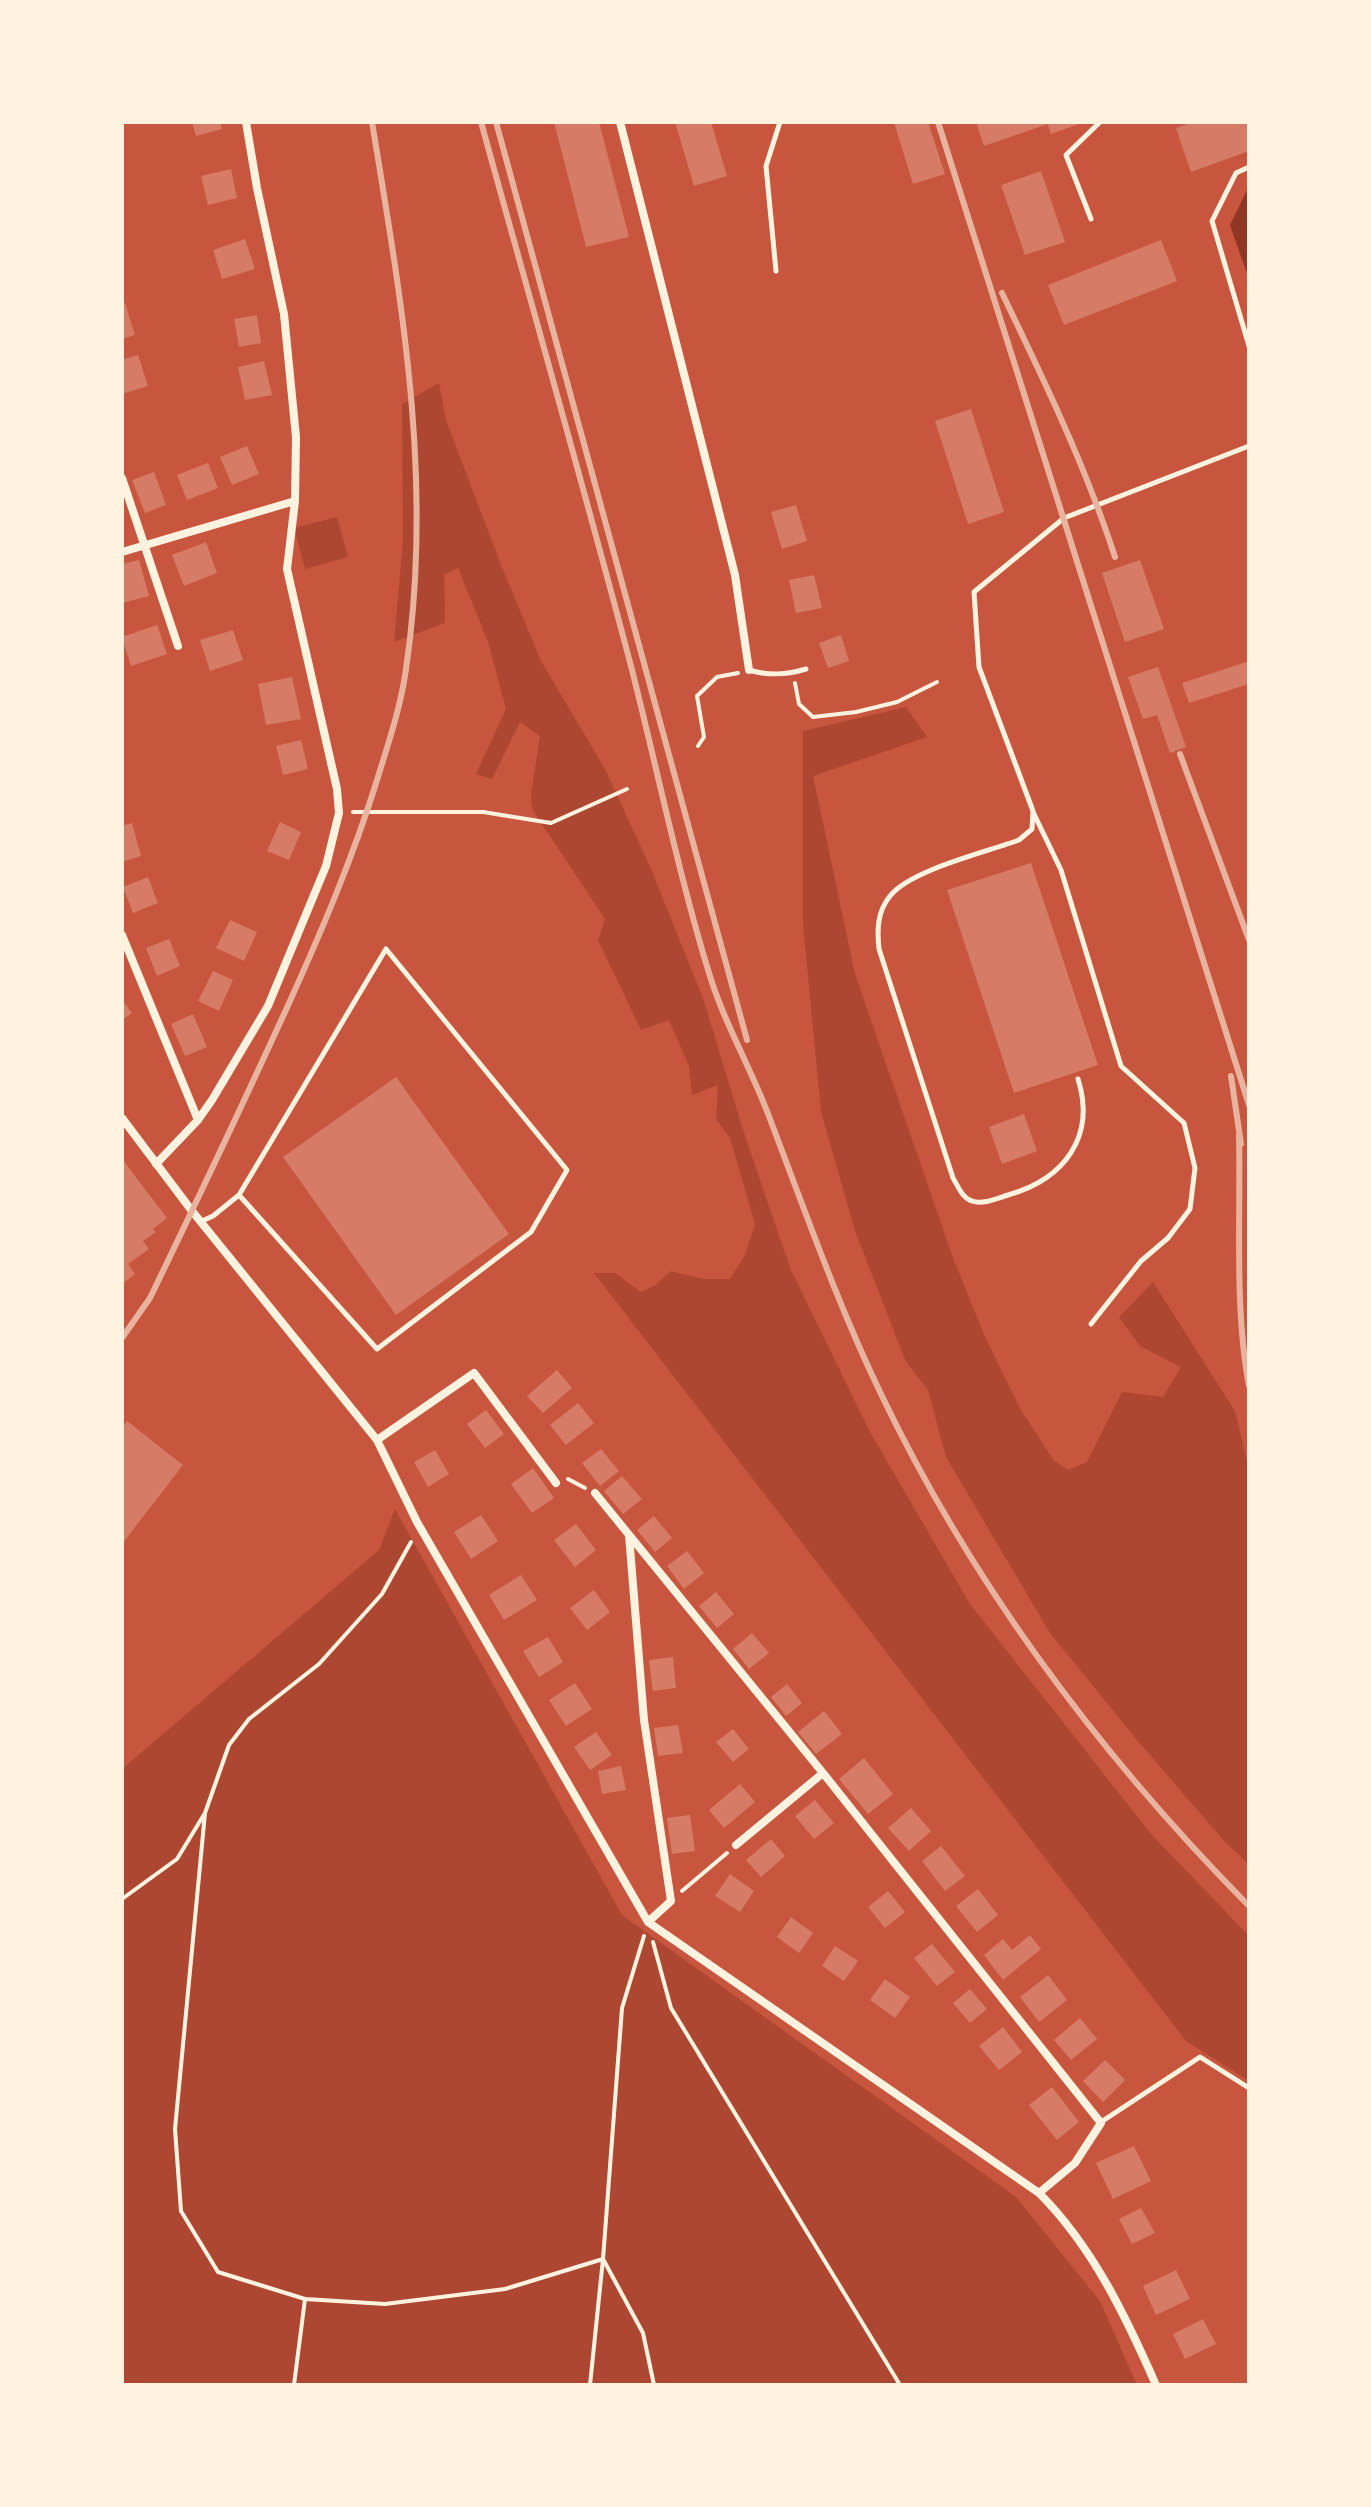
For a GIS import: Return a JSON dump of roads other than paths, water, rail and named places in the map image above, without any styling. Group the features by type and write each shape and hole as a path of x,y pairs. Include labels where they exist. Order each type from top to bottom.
{"street":[{"path":"156,1164 198,1120 268,1006 326,866 339,813 337,789 287,569 295,501 296,437 284,314 246,122"},
{"path":"620,122 735,575 749,670"},
{"path":"122,478 178,646"},
{"path":"122,552 295,501"},
{"path":"122,935 198,1120"},
{"path":"122,1118 201,1222 377,1440 417,1522 648,1922 1039,2193 1061,2215 1102,2275 1133,2332 1156,2385"},
{"path":"377,1440 474,1373 556,1483"},
{"path":"595,1493 823,1773 1101,2123 1075,2163 1039,2193"},
{"path":"628,1535 644,1720 671,1901 648,1922"},
{"path":"736,1845 823,1773"}],"lane":[{"path":"776,271 766,166 780,122"},
{"path":"1091,219 1066,155 1100,122"},
{"path":"1249,167 1236,173 1212,221 1246,326 1249,346"},
{"path":"1091,1324 1141,1261 1168,1238 1190,1209 1195,1168 1184,1123 1121,1066 1061,870 1033,811 979,667 974,592 1064,518 1249,446"},
{"path":"749,670 762,674 806,669"},
{"path":"1033,811 1032,829 1019,840 911,878 890,895 877,925 879,949 953,1178 963,1196 973,1202 985,1202 1017,1193 1045,1179 1070,1156 1084,1123 1084,1099 1078,1079"},
{"path":"201,1222 239,1195 386,949 567,1170 531,1232 377,1349 239,1195"},
{"path":"1101,2123 1200,2057 1249,2088"}],"railway":[{"path":"122,1338 150,1298 311,954 358,837 401,696 414,599 417,530 415,462 403,326 372,122"},
{"path":"481,122 613,598 687,897 709,973 722,1010 763,1101 850,1326 917,1464 998,1600 1044,1665 1142,1789 1249,1906"},
{"path":"496,122 747,1040"},
{"path":"938,122 1249,1105"},
{"path":"1002,293 1077,456 1115,557"},
{"path":"1180,754 1249,940"},
{"path":"1231,1076 1241,1144"},
{"path":"1239,1135 1241,1325 1249,1386"}]}
